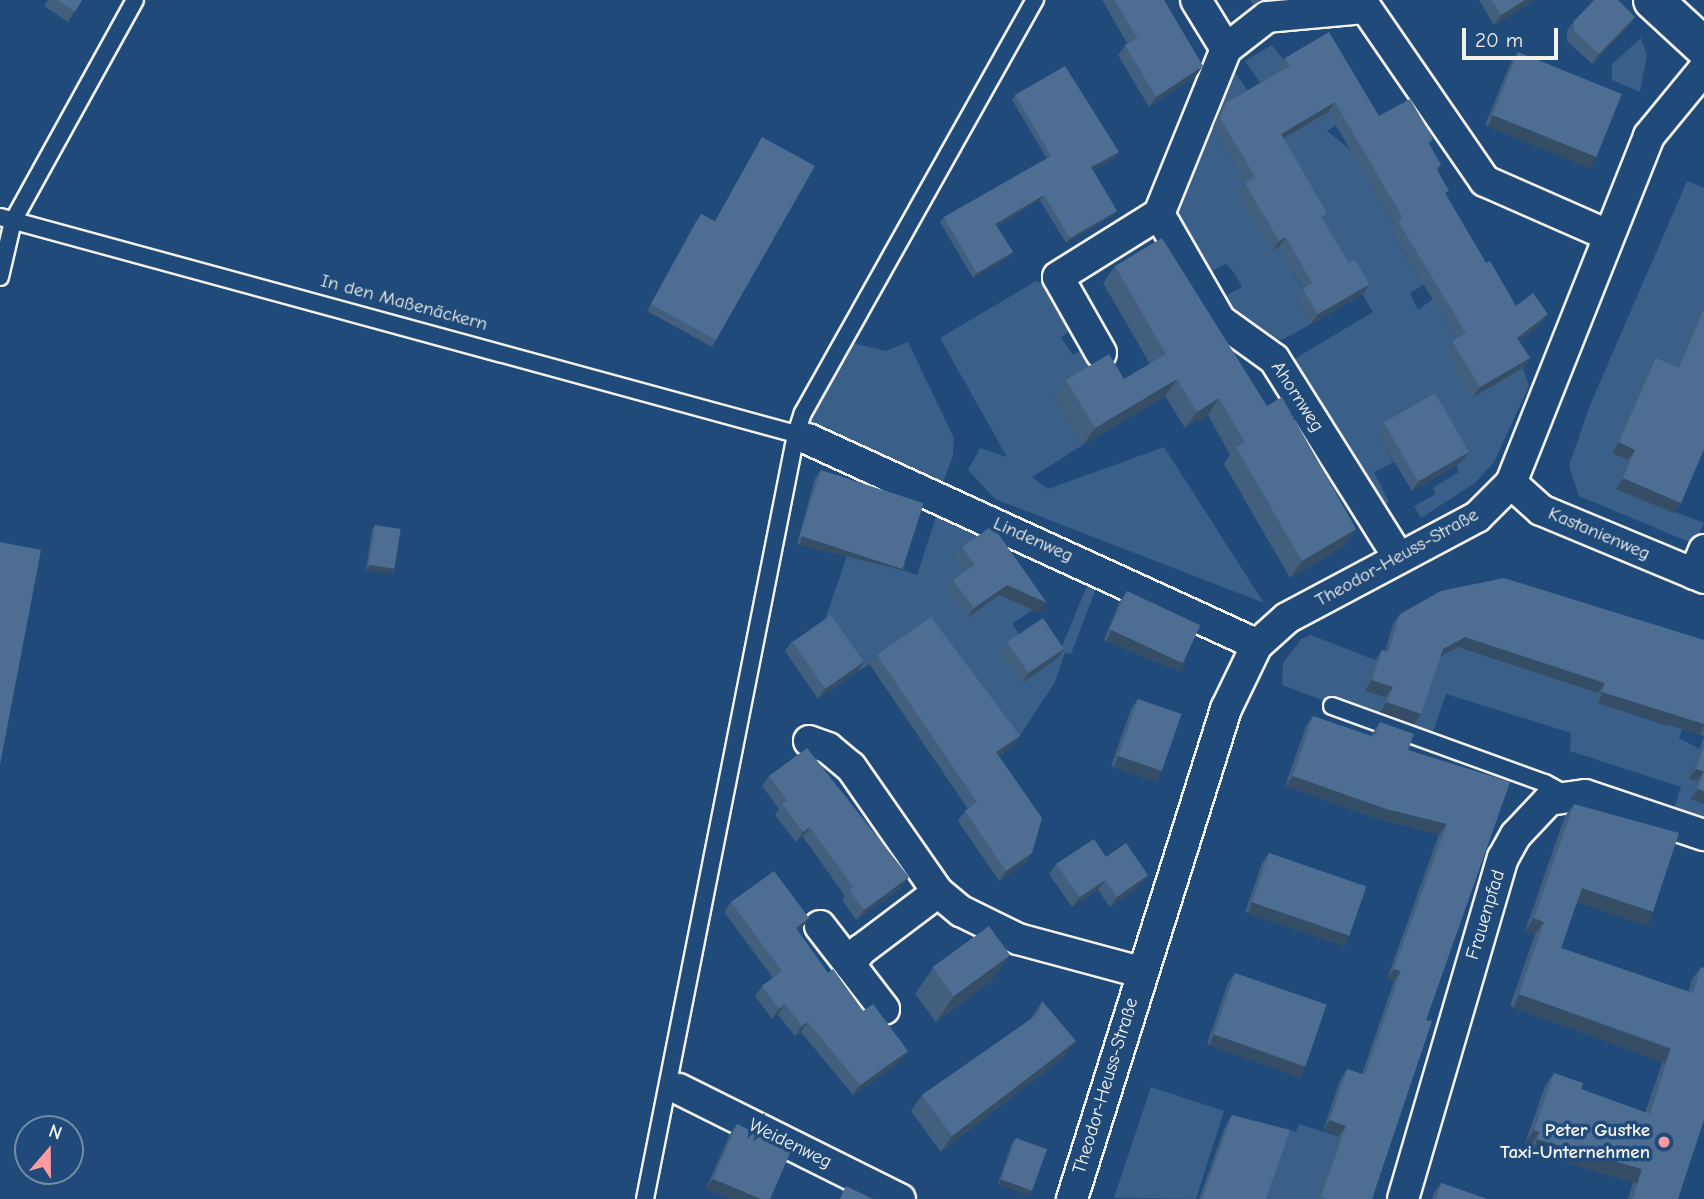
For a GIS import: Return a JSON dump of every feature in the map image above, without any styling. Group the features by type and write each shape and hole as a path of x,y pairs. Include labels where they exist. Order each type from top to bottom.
{"street":[{"path":"1196,0 1226,49"},
{"path":"1653,0 1704,47"},
{"path":"1101,353 1050,276 1159,214 1226,49 1267,17 1364,4 1485,181 1608,235"},
{"name":"Theodor-Heuss-Straße","path":"1072,1199 1140,972 1226,709 1257,645 1287,618 1477,517 1511,483 1649,136 1704,69"},
{"name":"Ahornweg","path":"1159,214 1220,320 1274,359 1399,558"},
{"name":"Lindenweg","path":"802,436 1257,645"},
{"name":"Kastanienweg","path":"1511,483 1541,510 1701,567"},
{"name":"Theodor-Heuss-Straße","path":"810,741 828,748 851,767 938,892 961,911 1018,939 1140,972"},
{"path":"1567,795 1585,795 1704,835"},
{"name":"Frauenpfad","path":"1403,1199 1503,858 1534,813 1549,800 1567,795"},
{"path":"850,965 861,950 938,892"},
{"path":"820,926 884,1009"},
{"name":"Weidenweg","path":"679,1089 900,1199"}],"lane":[{"path":"0,276 6,219 135,0"},
{"path":"645,1199 802,436 803,413 1035,0"},
{"name":"In den Maßenäckern","path":"6,219 802,436"},
{"path":"1332,706 1545,783 1567,795"}],"shaded area":[{"path":"1641,38 1647,55 1640,92 1612,80 1612,64"},
{"path":"1272,45 1286,63 1347,101 1354,113 1327,131 1351,150 1396,228 1391,231 1417,274 1464,247 1469,256 1410,293 1418,310 1433,299 1459,343 1473,397 1523,368 1529,386 1494,462 1475,483 1421,518 1414,506 1436,494 1433,488 1459,472 1456,465 1377,433 1394,462 1374,472 1389,502 1378,509 1291,361 1373,312 1348,270 1292,271 1305,293 1296,299 1311,324 1284,339 1267,342 1239,330 1221,298 1242,287 1234,273 1226,264 1204,275 1170,218 1208,120 1236,166 1285,138 1268,110 1276,105 1245,61"},
{"path":"1230,65 1250,94 1209,118"},
{"path":"1687,181 1704,188 1704,346 1612,452 1628,460 1616,489 1704,523 1694,544 1579,496 1569,466 1590,405"},
{"path":"1036,281 1059,289 1078,323 1061,338 1073,355 1083,350 1097,371 1054,397 1083,445 1032,477 1048,489 1164,447 1264,603 995,499 968,470 980,448 1007,457 940,338"},
{"path":"908,342 954,438 953,456 942,485 811,421 852,343 886,351"},
{"path":"940,505 1011,536 956,558 968,575 1018,582 1034,609 1012,624 1022,638 1062,646 1090,579 1098,583 1071,654 1065,652 1055,682 1013,746 983,703 884,655 857,672 823,625 848,553 917,575"},
{"path":"1311,635 1375,660 1385,697 1381,711 1436,659 1459,646 1602,680 1596,702 1664,725 1683,727 1679,738 1700,749 1689,778 1697,781 1691,799 1704,804 1704,820 1674,809 1681,787 1570,751 1571,733 1446,694 1430,740 1282,685 1283,663 1301,639"},
{"path":"1151,1087 1224,1111 1196,1199 1114,1198"},
{"path":"1299,1124 1384,1151 1317,1199 1230,1199 1284,1139 1285,1128 1296,1132"}],"building":[{"path":"57,0 82,0 75,12"},
{"path":"1115,0 1164,0 1203,66 1156,97 1125,45 1137,38"},
{"path":"1492,0 1525,0 1501,15"},
{"path":"1594,0 1618,0 1635,17 1599,54 1574,31 1574,21"},
{"path":"1329,32 1379,116 1410,99 1433,139 1428,142 1441,165 1436,168 1449,191 1445,193 1486,263 1490,261 1516,306 1533,293 1548,314 1517,338 1530,358 1480,387 1452,341 1466,333 1398,221 1403,218 1335,102 1281,134 1327,213 1321,217 1349,263 1355,260 1370,284 1318,314 1303,289 1312,283 1286,237 1279,241 1245,183 1255,177 1220,117 1226,103 1290,66 1285,58"},
{"path":"1518,52 1622,94 1596,157 1493,115"},
{"path":"1065,66 1119,152 1091,167 1117,211 1070,238 1044,195 995,224 1013,252 977,273 944,217 1051,156 1015,95"},
{"path":"762,137 815,166 716,340 651,304 701,214 715,222"},
{"path":"1162,238 1267,406 1282,397 1356,529 1302,561 1236,447 1245,442 1219,398 1197,412 1177,379 1095,428 1066,380 1109,354 1124,379 1166,354 1115,266"},
{"path":"1704,309 1704,449 1681,503 1623,478 1635,450 1619,442 1656,358 1679,368"},
{"path":"1435,393 1469,452 1418,481 1384,422"},
{"path":"821,470 924,503 902,569 800,536"},
{"path":"375,525 401,529 394,569 369,565"},
{"path":"989,528 997,532 1047,603 1007,585 974,608 953,580 975,565 962,547"},
{"path":"0,542 41,550 0,765"},
{"path":"1504,578 1704,640 1704,724 1602,692 1605,683 1465,637 1443,649 1421,714 1387,702 1393,687 1372,680 1382,650 1388,653 1400,614 1441,591"},
{"path":"1127,591 1200,625 1183,663 1109,629"},
{"path":"831,615 864,662 825,689 792,642"},
{"path":"931,617 1020,736 996,752 1042,818 1032,853 1006,871 965,811 977,802 877,655"},
{"path":"1043,618 1064,649 1028,673 1007,642"},
{"path":"1138,699 1181,714 1162,771 1118,756"},
{"path":"1313,716 1374,737 1380,722 1414,734 1408,750 1510,782 1426,1020 1432,1021 1372,1199 1321,1197 1346,1126 1330,1120 1347,1069 1365,1075 1401,971 1394,969 1447,824 1386,809 1293,776"},
{"path":"1704,746 1704,771 1696,769"},
{"path":"807,748 909,877 864,910 849,890 853,887 810,827 803,832 782,804 788,801 769,776"},
{"path":"1704,771 1704,791 1698,789"},
{"path":"1574,804 1679,833 1653,912 1582,888 1561,948 1693,993 1701,967 1704,968 1704,1120 1678,1199 1633,1199 1642,1169 1537,1139 1540,1132 1534,1130 1554,1073 1583,1083 1581,1089 1650,1114 1671,1048 1519,994 1544,922 1534,918"},
{"path":"1094,839 1106,857 1126,843 1148,875 1117,897 1105,880 1080,897 1056,864"},
{"path":"1269,853 1366,887 1349,936 1252,902"},
{"path":"774,871 809,918 796,928 828,973 833,969 863,1011 873,1004 908,1051 860,1085 808,1022 802,1026 785,1004 779,1009 762,986 782,971 731,902"},
{"path":"989,926 1010,955 954,996 932,967"},
{"path":"1235,973 1327,1005 1306,1066 1214,1034"},
{"path":"1042,1001 1076,1041 952,1136 922,1095 1038,1014"},
{"path":"1232,1115 1290,1130 1266,1199 1202,1199"},
{"path":"737,1124 791,1151 770,1199 761,1199 713,1179"},
{"path":"1016,1138 1047,1149 1032,1191 1001,1179"},
{"path":"1441,1183 1487,1199 1436,1199"},
{"path":"846,1186 873,1199 840,1199"}],"place":[{"name":"Peter Gustke Taxi-Unternehmen","path":"1664,1142"}]}
